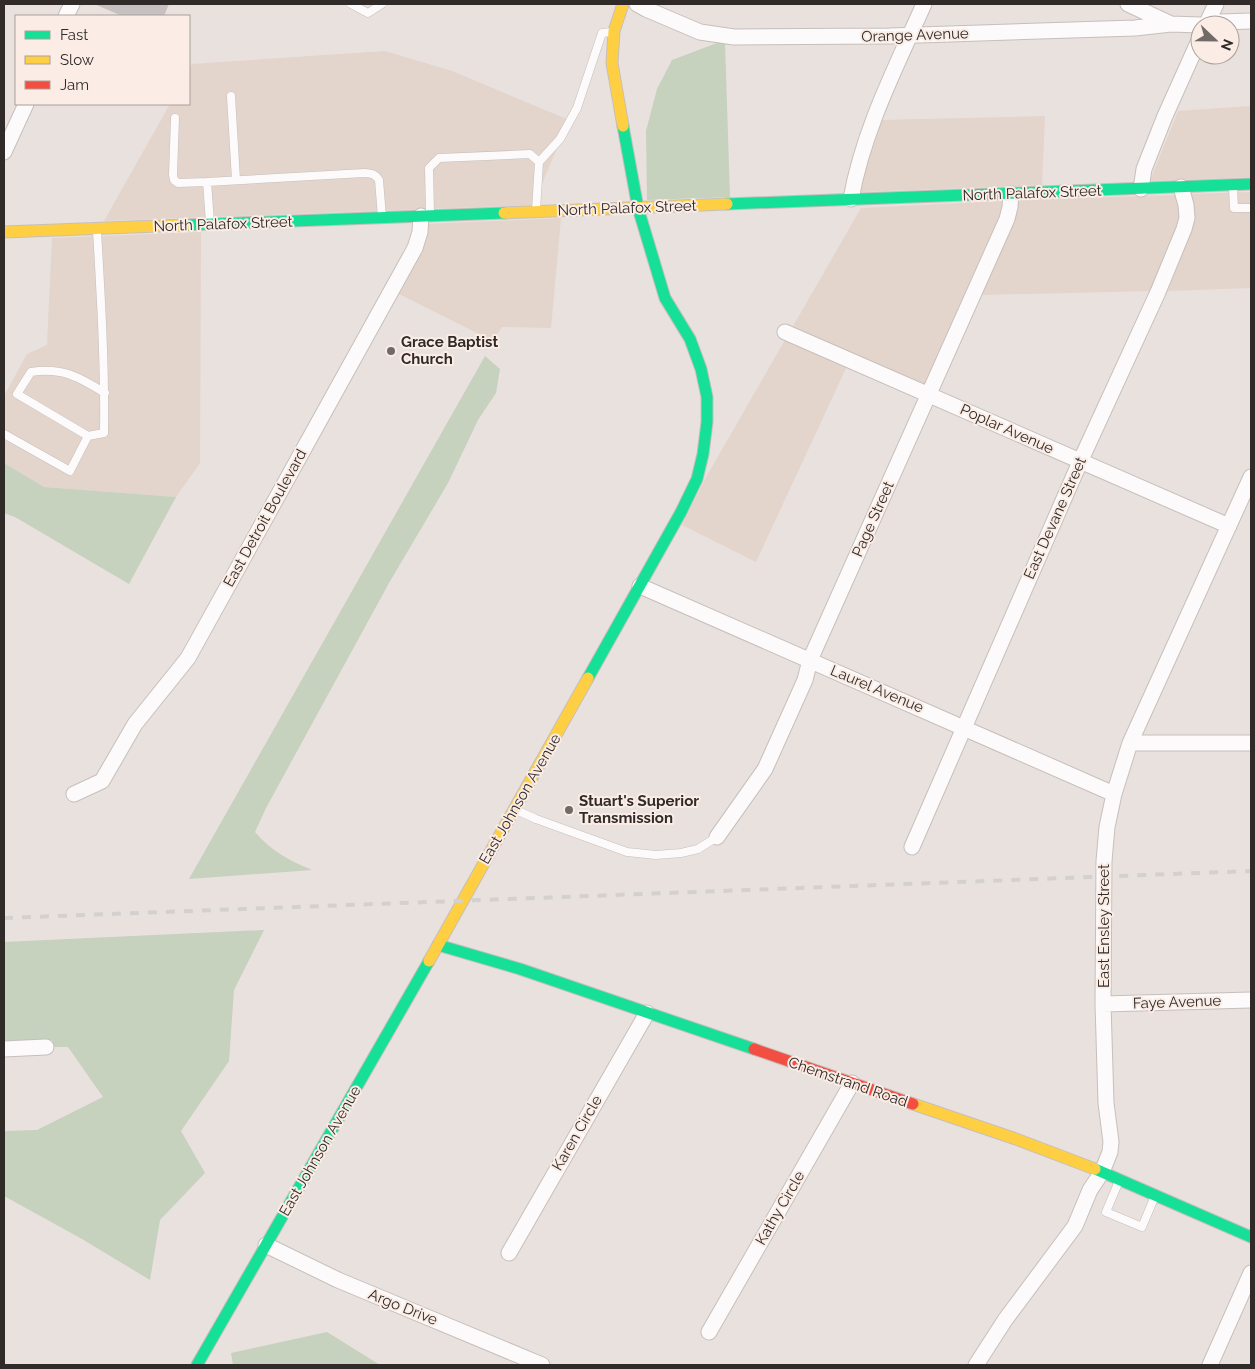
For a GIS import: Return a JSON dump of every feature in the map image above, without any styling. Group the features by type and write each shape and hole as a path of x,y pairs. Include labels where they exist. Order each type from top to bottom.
{"main road":[{"name":"East Johnson Avenue","path":"197,1365 515,810 640,586 697,479 703,454 707,396 702,369 690,339 665,298 638,208 612,63 614,31 623,4"},
{"name":"North Palafox Street","path":"4,232 1251,184"},
{"name":"Chemstrand Road","path":"438,945 520,970 1016,1139 1120,1179 1251,1238"}],"street":[{"name":"Orange Avenue","path":"637,4 700,32 718,36 910,35 1190,25"},
{"path":"851,200 855,175 868,134 890,79 924,4"},
{"path":"1128,4 1171,24"},
{"path":"1209,15 1216,4"},
{"path":"1141,188 1144,169 1190,60"},
{"path":"4,152 26,105"},
{"name":"East Devane Street","path":"912,847 1080,462 1158,292 1184,230 1187,218 1181,187"},
{"name":"Page Street","path":"718,837 765,769 805,680 810,660 1007,219 1011,194"},
{"name":"East Detroit Boulevard","path":"74,794 102,781 135,724 188,658 415,248 425,216"},
{"name":"Poplar Avenue","path":"785,332 1229,526"},
{"name":"East Ensley Street","path":"976,1365 1005,1320 1075,1226 1090,1190 1107,1161 1111,1142 1106,1103 1103,1004 1104,861 1107,827 1114,794 1130,743 1251,477"},
{"name":"Laurel Avenue","path":"640,586 1114,794"},
{"path":"1130,743 1251,743"},
{"name":"Faye Avenue","path":"1103,1004 1251,1000"},
{"name":"Karen Circle","path":"509,1253 647,1013"},
{"path":"4,1049 46,1047"},
{"name":"Kathy Circle","path":"709,1332 852,1083"},
{"name":"Argo Drive","path":"266,1244 338,1280 542,1365"},
{"path":"1210,1365 1251,1273"}],"lane":[{"path":"351,4 368,12 382,4"},
{"path":"536,212 539,162 560,139 577,108 602,32 614,31"},
{"path":"231,96 236,180"},
{"path":"175,118 173,175 174,180 178,182 372,173 379,180 382,218"},
{"path":"425,216 429,168 439,158 530,154 539,162"},
{"path":"207,182 210,225"},
{"path":"1234,185 1234,208 1251,208"},
{"path":"97,229 103,332 105,392 104,433 88,436 17,394 31,372 48,369 68,373 105,392"},
{"path":"4,434 70,471 88,436"},
{"path":"515,810 627,852 656,855 681,853 698,850 718,837"},
{"path":"1120,1179 1106,1212 1142,1227 1156,1195"}],"shaded area":[{"path":"385,51 452,71 569,120 533,205 104,221 169,105 190,105 190,68 192,64"},
{"path":"1251,106 1251,177 1150,181 1178,111"},
{"path":"1045,116 1042,185 860,192 863,177 882,120"},
{"path":"1251,192 1251,288 1168,291 1195,218 1191,194"},
{"path":"1176,195 1179,205 1179,216 1150,291 981,295 1014,222 1018,209 1018,200"},
{"path":"1003,201 999,216 924,384 792,328 861,208"},
{"path":"561,218 551,328 502,327 493,341 399,294 422,252 428,224"},
{"path":"201,232 200,463 176,497 44,487 4,463 4,396 27,354 47,345 52,238"},
{"path":"785,340 847,366 756,562 682,525 705,479"}],"green space":[{"path":"717,43 725,43 730,197 647,200 646,131 657,89 672,60"},
{"path":"485,356 500,369 496,393 478,420 448,483 389,583 266,808 255,832 281,855 312,870 189,879"},
{"path":"4,463 44,487 176,497 129,584 15,517 4,513"},
{"path":"264,930 234,990 229,1061 181,1131 205,1173 160,1220 150,1280 82,1239 4,1196 4,1131 37,1130 103,1097 68,1047 54,1047 52,1040 4,1042 4,942"},
{"path":"327,1332 380,1365 233,1365 231,1353"}],"building":[{"path":"94,4 169,4 164,15 120,15"}],"railway":[{"path":"4,918 1251,871"}],"traffic: fast":[{"path":"588,678 681,512 697,479 703,454 707,422 707,397 701,369 690,339 665,298 638,208 623,126"},
{"path":"727,204 1251,184"},
{"path":"185,225 504,213"},
{"path":"438,945 520,969 754,1049"},
{"path":"197,1365 429,961"},
{"path":"1095,1169 1251,1237"}],"traffic: slow":[{"path":"623,4 614,31 612,63 623,126"},
{"path":"504,213 727,204"},
{"path":"4,232 185,225"},
{"path":"429,961 588,678"},
{"path":"913,1104 1016,1139 1095,1169"}],"traffic: jam":[{"path":"754,1049 913,1104"}],"place":[{"name":"Grace Baptist Church","path":"391,351"},
{"name":"Stuart's Superior Transmission","path":"569,810"}]}
